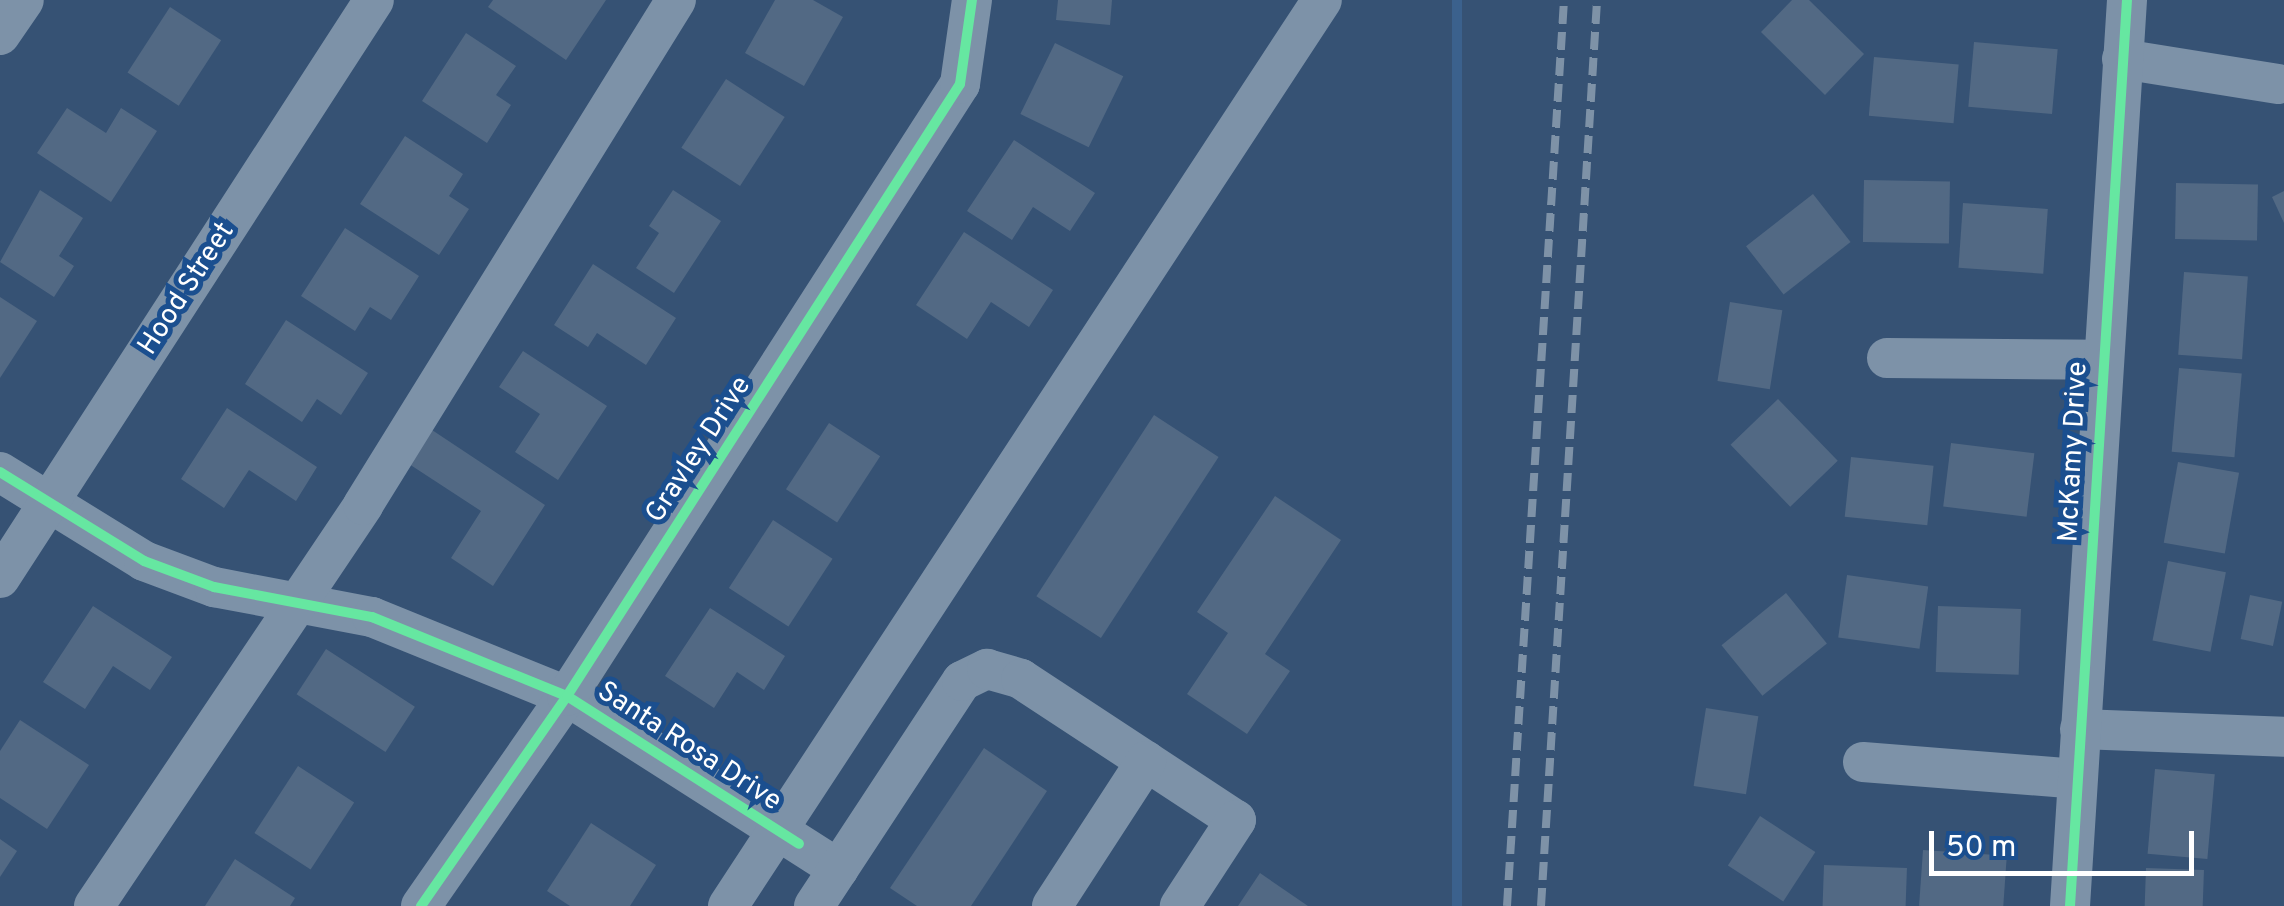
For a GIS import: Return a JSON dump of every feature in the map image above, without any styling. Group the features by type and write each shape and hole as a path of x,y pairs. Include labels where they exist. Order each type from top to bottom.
{"street":[{"path":"0,36 24,0"},
{"name":"Hood Street","path":"0,578 374,0"},
{"path":"94,906 296,603 610,115 676,0"},
{"name":"Gravley Drive","path":"421,906 568,696 960,84 972,0"},
{"path":"728,906 788,837 1322,0"},
{"name":"McKamy Drive","path":"2070,906 2101,360 2127,0"},
{"path":"2122,59 2278,84"},
{"path":"1887,358 2101,360"},
{"name":"Santa Rosa Drive","path":"0,472 144,561 214,587 419,634 568,696 839,868"},
{"path":"814,906 962,681 987,669 1021,679 1236,820 1180,906"},
{"path":"2080,729 2284,737"},
{"path":"1052,906 1146,761"},
{"path":"1863,762 2077,779"}],"building":[{"path":"493,0 606,0 566,60 488,7"},
{"path":"775,0 813,0 843,17 804,86 745,53"},
{"path":"1058,0 1112,0 1110,25 1056,20"},
{"path":"1792,0 1809,0 1864,54 1825,95 1761,32"},
{"path":"170,7 221,40 179,106 128,72"},
{"path":"466,33 516,66 496,95 511,105 487,143 422,101"},
{"path":"1974,42 2058,49 2052,114 1968,107"},
{"path":"1055,43 1123,76 1089,147 1020,114"},
{"path":"1874,57 1959,64 1954,123 1869,116"},
{"path":"726,79 785,117 740,186 681,148"},
{"path":"67,108 106,133 121,108 157,131 111,202 37,153"},
{"path":"405,136 463,174 449,196 469,209 439,255 360,204"},
{"path":"1014,140 1095,193 1070,231 1033,207 1012,240 967,211"},
{"path":"1864,180 1950,182 1949,243 1863,242"},
{"path":"2176,183 2258,184 2257,240 2175,239"},
{"path":"40,190 83,218 59,256 74,266 54,297 0,262"},
{"path":"673,190 721,221 674,293 636,268 659,233 649,226"},
{"path":"2284,191 2284,223 2272,197"},
{"path":"1813,194 1851,242 1784,294 1746,246"},
{"path":"1963,203 2048,209 2043,274 1958,268"},
{"path":"345,228 419,276 391,320 370,307 355,331 301,296"},
{"path":"964,232 1053,290 1029,327 991,302 967,339 916,305"},
{"path":"593,264 676,318 646,365 597,333 588,347 554,325"},
{"path":"2184,272 2248,276 2242,359 2178,355"},
{"path":"0,297 37,321 0,378"},
{"path":"1730,302 1782,310 1770,389 1717,381"},
{"path":"286,320 368,373 341,415 317,399 302,422 245,384"},
{"path":"523,351 607,406 558,480 515,452 540,414 499,387"},
{"path":"2179,368 2242,373 2234,457 2172,452"},
{"path":"1778,399 1838,461 1790,507 1731,445"},
{"path":"227,408 317,467 296,501 249,470 224,508 181,479"},
{"path":"1154,415 1219,457 1101,638 1036,596"},
{"path":"829,423 880,456 837,522 786,489"},
{"path":"432,430 545,505 493,586 451,558 481,511 409,464"},
{"path":"1951,443 2034,453 2027,517 1943,507"},
{"path":"1851,457 1934,466 1927,525 1845,517"},
{"path":"2178,462 2239,473 2225,554 2164,543"},
{"path":"1275,496 1341,540 1265,654 1290,671 1247,734 1187,694 1228,633 1197,612"},
{"path":"773,520 833,559 788,627 729,588"},
{"path":"2168,561 2226,572 2210,652 2153,641"},
{"path":"1847,575 1928,586 1919,649 1838,637"},
{"path":"1786,593 1827,644 1762,696 1721,645"},
{"path":"2250,595 2282,602 2273,646 2241,639"},
{"path":"93,606 172,657 150,690 113,666 85,709 43,682"},
{"path":"1938,606 2021,609 2019,675 1936,672"},
{"path":"710,608 785,656 764,690 737,672 714,708 665,676"},
{"path":"326,649 415,707 385,752 297,694"},
{"path":"1706,708 1758,716 1746,794 1694,786"},
{"path":"20,720 89,765 47,829 0,798 0,751"},
{"path":"984,748 1047,791 971,906 917,906 890,888"},
{"path":"298,766 354,802 311,870 254,833"},
{"path":"2155,769 2215,774 2207,859 2148,854"},
{"path":"1760,816 1815,852 1783,901 1728,865"},
{"path":"591,823 656,865 630,906 570,906 547,891"},
{"path":"0,839 17,851 0,877"},
{"path":"1923,850 2007,856 2003,906 1919,906"},
{"path":"235,859 295,898 290,906 205,906"},
{"path":"1824,865 1907,868 1906,906 1823,906"},
{"path":"2146,868 2204,870 2203,906 2145,906"},
{"path":"1260,873 1308,906 1238,906"}],"waterway":[{"path":"1457,0 1457,906"}],"railway":[{"path":"1507,906 1564,0"},
{"path":"1541,906 1597,0"}],"cycle path":[{"path":"421,906 567,696 960,84 972,0"},
{"path":"2070,906 2127,0"},
{"path":"0,472 144,561 214,587 372,617 567,696 799,844"}]}
